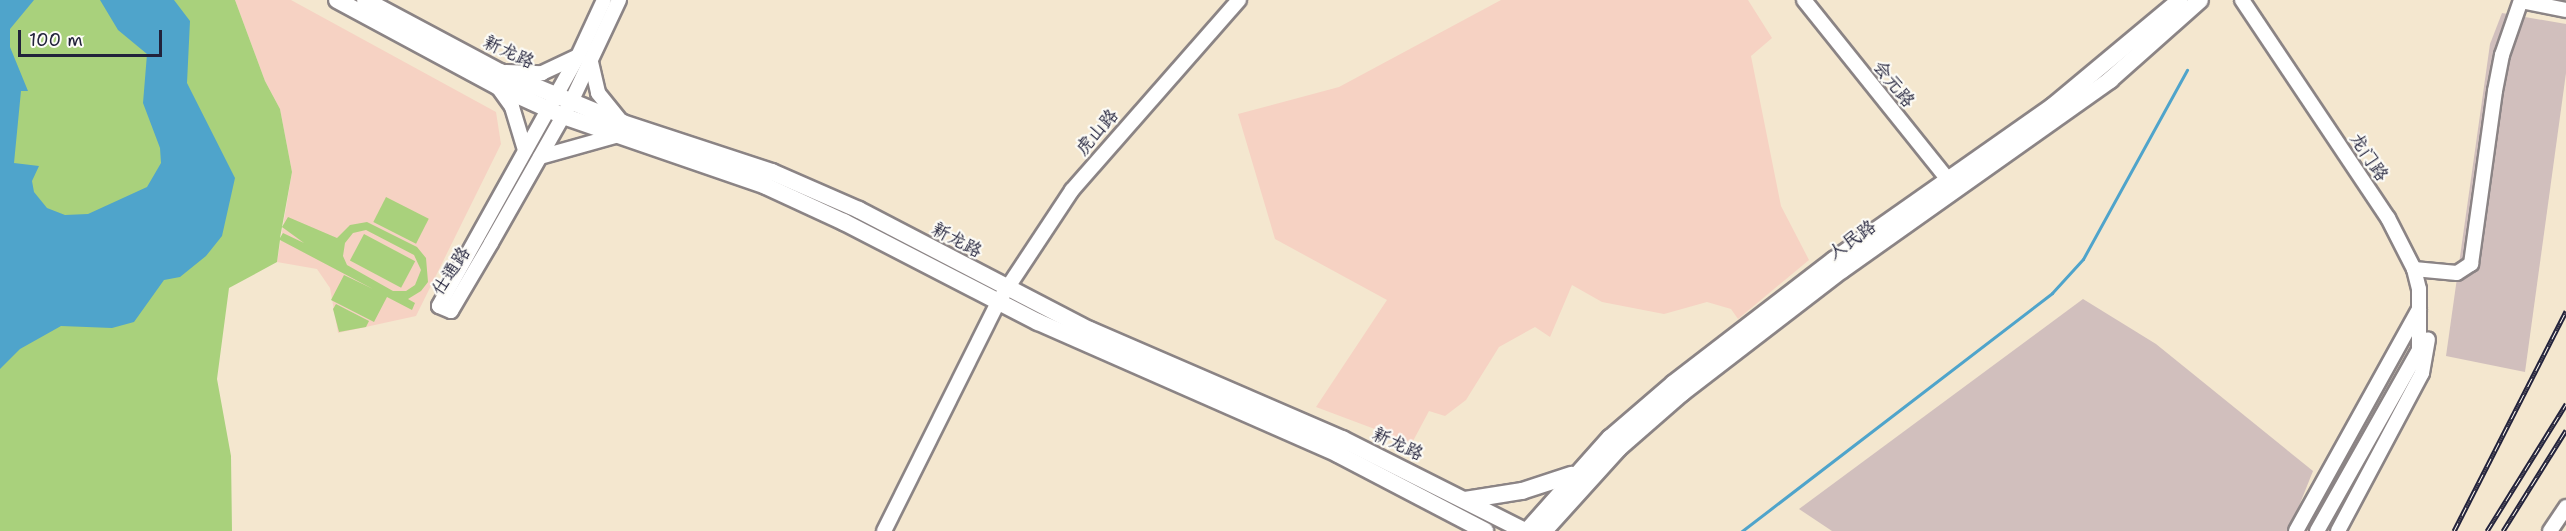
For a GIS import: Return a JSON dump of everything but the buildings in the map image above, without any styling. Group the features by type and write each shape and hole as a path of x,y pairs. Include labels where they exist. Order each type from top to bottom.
{"main road":[{"name":"新龙路","path":"337,0 499,79 559,105 766,186 1003,295 1338,454 1466,525 1485,531"},
{"name":"新龙路","path":"365,0 499,79"},
{"name":"人民路","path":"1544,531 1619,448 1682,393 2101,69 2180,0"},
{"name":"人民路","path":"1526,531 1610,438 1705,359 1834,260 1952,185 2109,80 2200,0"},
{"name":"新龙路","path":"1003,295 1090,330 1342,439 1526,531"},
{"path":"1464,500 1522,491 1577,473"}],"street":[{"name":"仕通路","path":"604,0 578,56 559,105 540,157 451,311 439,306 525,150 559,105 591,62 619,0"},
{"name":"虎山路","path":"884,531 1003,295 1087,170 1239,0"},
{"name":"会元路","path":"1804,0 1952,185"},
{"name":"龙门路","path":"2242,0 2388,218 2414,269 2419,309 2419,350 2321,517 2317,531"},
{"path":"2414,269 2457,273 2471,264 2497,82 2521,1 2566,10"},
{"path":"525,150 512,107 499,79 542,73 578,56"},
{"path":"540,157 619,129 598,93 591,62"},
{"path":"2296,531 2325,475 2374,398 2400,339 2419,309"},
{"path":"2338,531 2422,373 2428,332 2419,309"},
{"path":"2550,531 2566,507"}],"shaded area":[{"path":"235,0 291,0 496,112 501,144 416,316 338,333 330,288 317,269 277,262 292,172 280,109 265,81"},
{"path":"1501,0 1748,0 1772,38 1751,56 1781,206 1809,260 1738,319 1731,309 1707,302 1664,314 1602,302 1572,285 1550,337 1535,327 1499,347 1466,400 1445,416 1429,411 1412,443 1316,407 1387,300 1275,239 1238,114 1339,87"},
{"path":"2502,13 2566,24 2566,73 2525,372 2446,356 2490,44"},
{"path":"2083,299 2156,344 2313,471 2289,531 1832,531 1799,509"}],"green space":[{"path":"0,0 235,0 265,81 280,109 292,172 282,227 288,217 337,238 350,225 367,222 417,247 426,258 428,282 421,291 408,299 415,303 412,310 387,297 374,322 331,300 344,275 373,289 280,240 277,262 229,288 217,379 231,456 232,531 0,531","holes":["282,227 304,243 283,233 280,238","366,230 414,255 421,270 415,285 406,291 393,291 347,265 343,256 345,243 353,233"]},
{"path":"386,197 429,219 416,244 373,222"},
{"path":"364,234 415,261 401,288 350,260"},
{"path":"336,304 369,321 366,327 339,332 333,309"}],"water":[{"path":"0,0 34,0 10,29 10,47 28,91 21,91 14,163 39,166 32,181 34,192 47,208 65,215 88,214 147,187 161,163 160,148 143,103 147,54 118,30 100,0 174,0 190,21 187,83 235,178 222,236 206,256 180,277 164,280 134,322 112,328 61,326 20,349 0,369"}],"waterway":[{"path":"1742,531 2052,293 2083,259 2187,70"}],"railway":[{"path":"2454,531 2566,311"},
{"path":"2487,531 2566,404"},
{"path":"2503,531 2566,430"}]}
